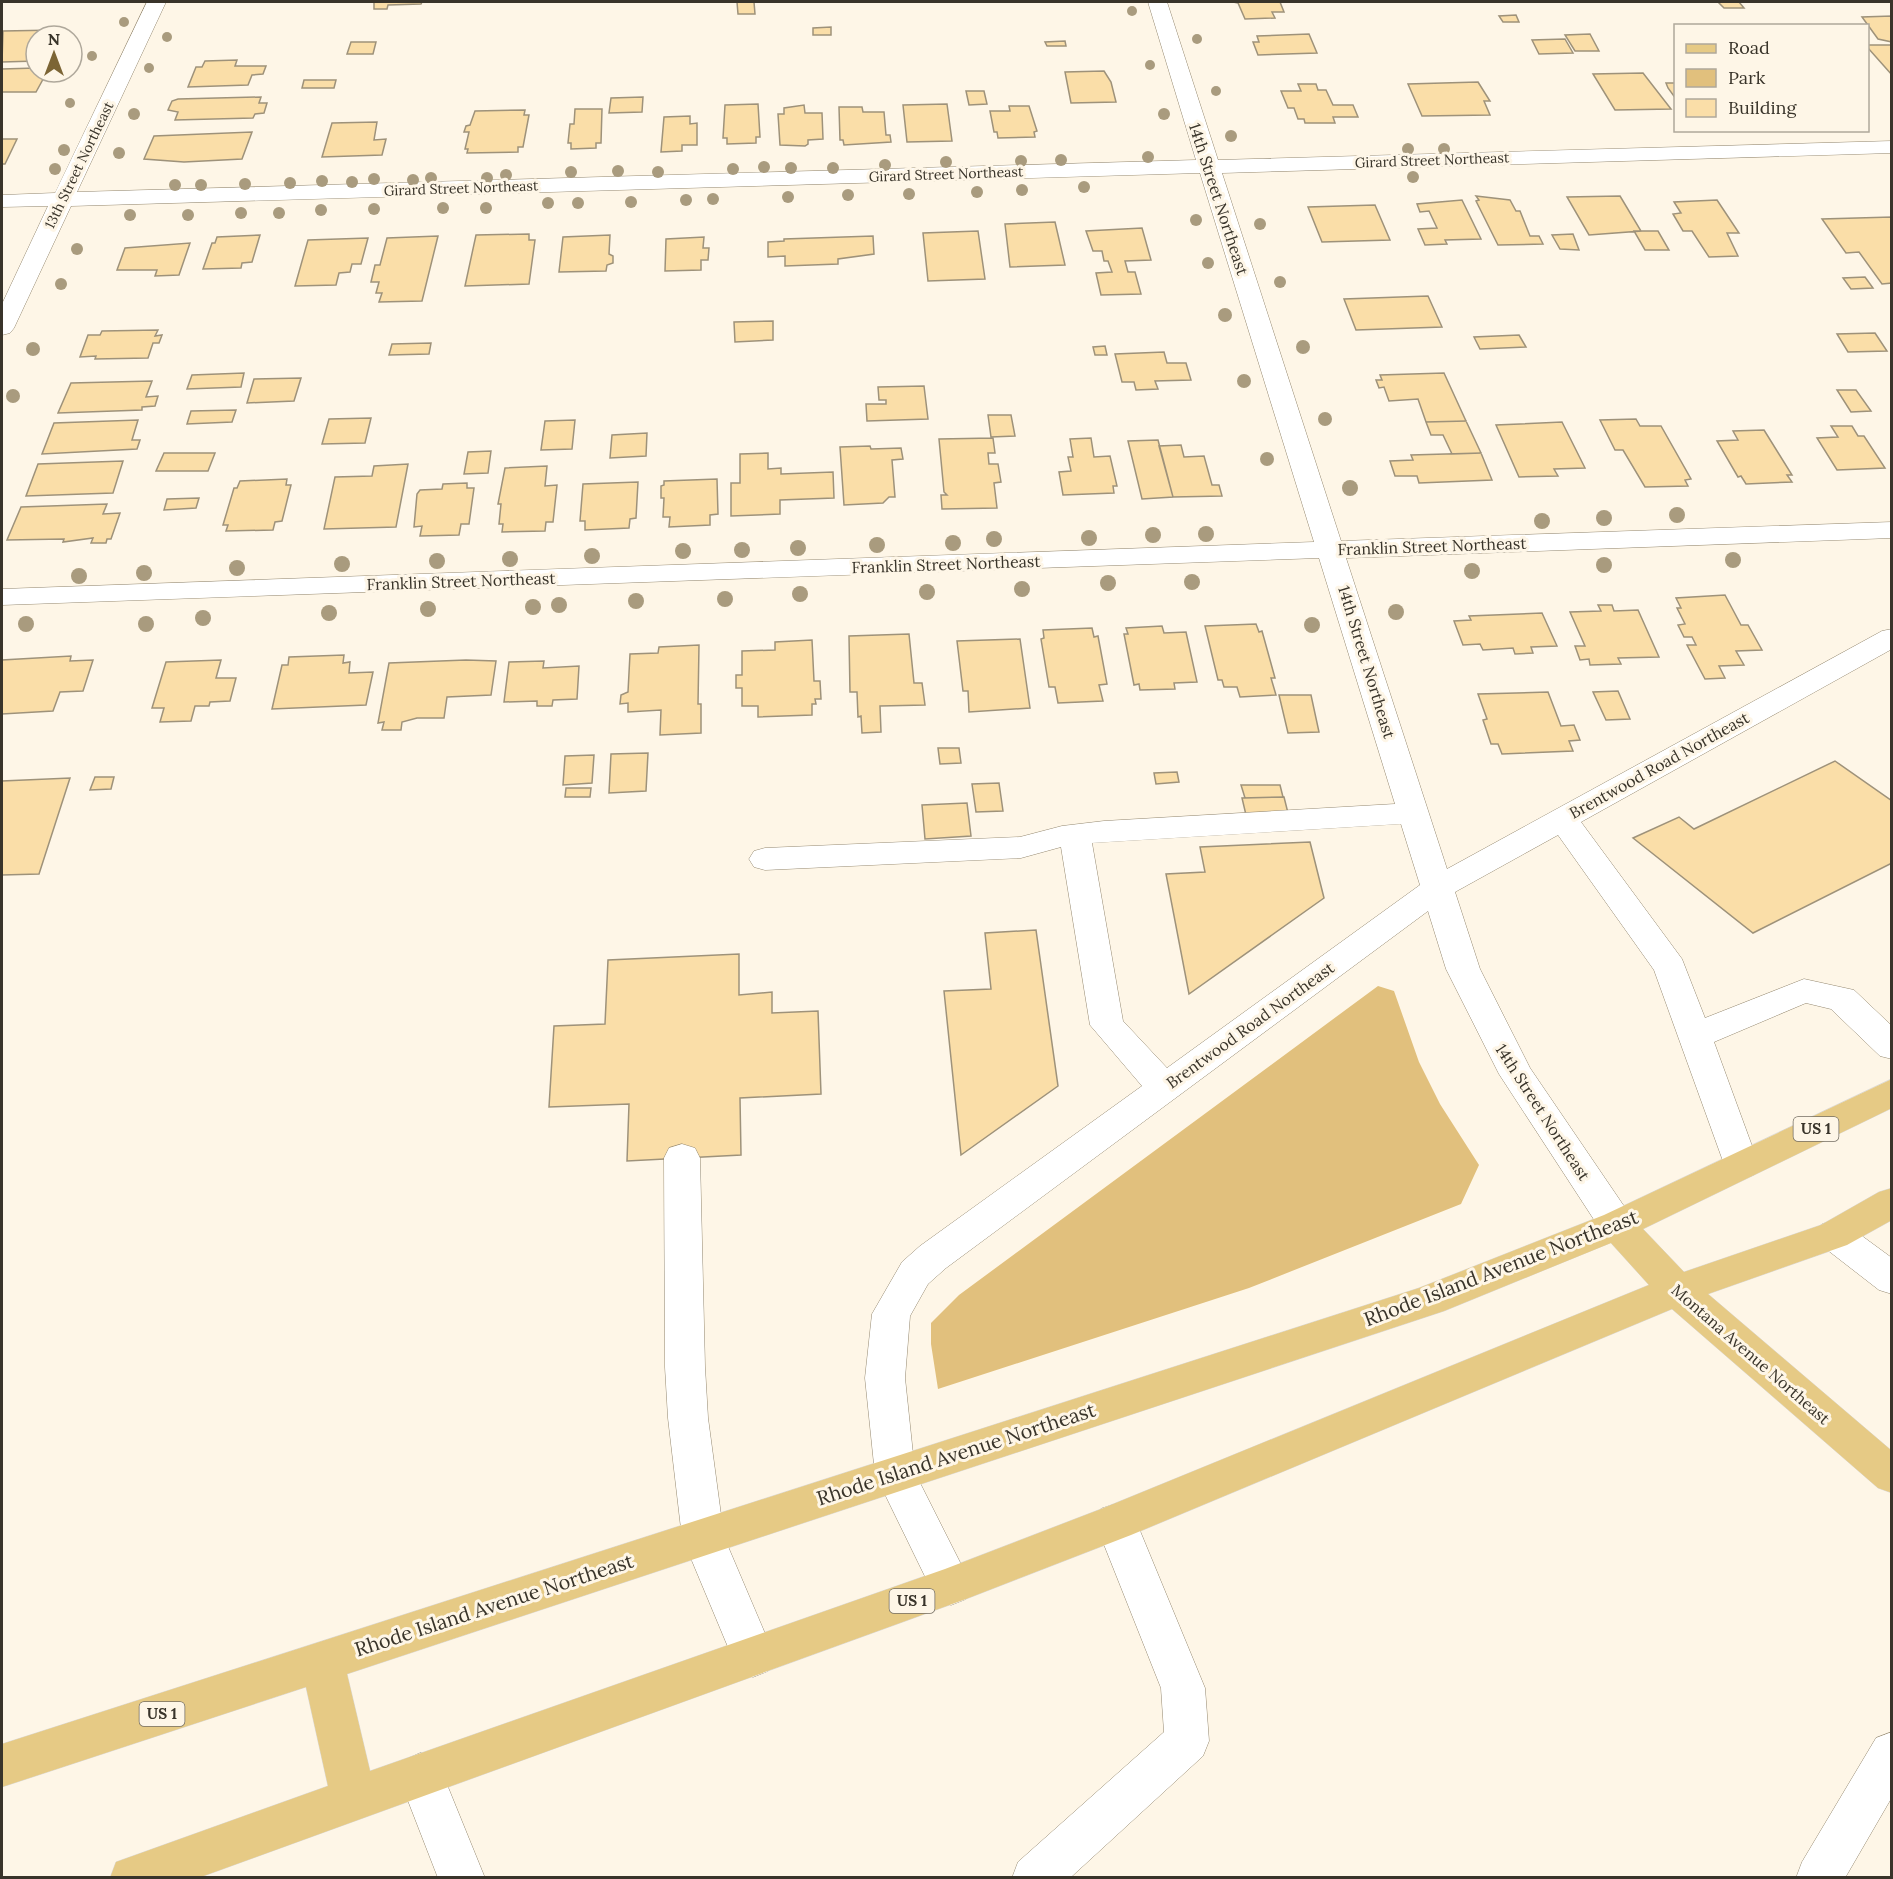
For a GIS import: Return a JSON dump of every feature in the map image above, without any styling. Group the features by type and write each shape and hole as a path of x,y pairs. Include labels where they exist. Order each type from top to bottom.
{"main road":[{"name":"Rhode Island Avenue Northeast","path":"2,1766 1430,1300 1617,1225 1892,1092"},
{"name":"US 1","path":"133,1878 951,1586 1116,1522 1677,1290 1834,1235 1892,1202"},
{"name":"Montana Avenue Northeast","path":"1617,1225 1677,1290 1892,1476"},
{"path":"322,1662 354,1799"}],"street":[{"name":"13th Street Northeast","path":"2,328 156,2"},
{"name":"14th Street Northeast","path":"1156,2 1332,549 1463,969 1495,1038 1516,1074 1617,1225"},
{"name":"Girard Street Northeast","path":"2,201 1892,147"},
{"name":"Franklin Street Northeast","path":"2,597 1892,530"},
{"name":"Brentwood Road Northeast","path":"951,1586 895,1474 885,1357 891,1314 915,1273 933,1257 1439,887 1892,637"},
{"path":"765,859 1022,847 1042,840 1075,835 1152,828 1415,813"},
{"path":"1562,818 1670,967 1741,1165"},
{"path":"1075,835 1107,1025 1164,1087"},
{"path":"1694,1036 1804,991 1842,999 1892,1047"},
{"path":"682,1158 685,1367 688,1418 704,1536 753,1657"},
{"path":"1834,1235 1892,1279"},
{"path":"1035,1878 1187,1741 1183,1688 1116,1522"},
{"path":"1818,1878 1892,1753"},
{"path":"421,1775 462,1878"}],"green space":[{"path":"1378,986 1394,991 1419,1062 1440,1104 1479,1165 1461,1204 1249,1288 938,1389 931,1344 931,1323 959,1295"}],"building":[{"path":"374,2 422,2 421,4 388,5 387,9 374,9"},
{"path":"737,2 754,2 755,14 738,14"},
{"path":"1233,2 1280,2 1284,12 1272,12 1275,18 1245,19 1238,3"},
{"path":"1718,2 1739,2 1744,8 1724,8"},
{"path":"1516,15 1519,22 1503,22 1499,16"},
{"path":"1892,16 1892,42 1878,39 1862,17"},
{"path":"831,27 831,35 813,35 813,28"},
{"path":"3,31 24,31 24,61 2,62"},
{"path":"1309,34 1317,53 1258,55 1253,42 1259,42 1257,36"},
{"path":"1590,34 1599,51 1575,51 1565,35"},
{"path":"1565,39 1573,53 1539,54 1532,40"},
{"path":"1065,41 1066,46 1047,46 1045,42"},
{"path":"351,42 376,42 373,54 347,54"},
{"path":"1869,45 1892,45 1892,75 1869,49"},
{"path":"237,60 235,66 266,66 263,74 252,75 248,85 188,87 196,67 202,67 205,61"},
{"path":"24,68 24,84 40,84 36,92 2,92 2,69"},
{"path":"1104,71 1111,82 1116,102 1071,103 1065,72"},
{"path":"1643,73 1671,109 1615,110 1593,74"},
{"path":"304,80 336,80 334,88 302,88"},
{"path":"1478,82 1490,101 1484,101 1490,115 1422,116 1408,84"},
{"path":"1666,83 1674,83 1674,96"},
{"path":"1298,84 1316,84 1318,90 1326,90 1333,105 1353,105 1358,117 1333,117 1335,123 1305,123 1304,119 1298,119 1294,108 1288,108 1281,91 1301,91"},
{"path":"966,91 984,91 987,104 969,105"},
{"path":"261,97 259,103 267,103 264,113 255,114 253,118 175,120 178,112 168,110 172,101 178,99"},
{"path":"643,97 642,112 609,113 611,98"},
{"path":"758,104 760,137 756,137 756,143 727,144 727,138 723,138 725,105"},
{"path":"947,104 952,141 907,142 903,105"},
{"path":"804,105 805,113 822,113 823,139 808,140 805,146 780,145 778,114 784,114 784,108"},
{"path":"1009,106 1029,106 1037,131 1034,132 1035,137 998,138 997,132 994,132 990,111 1010,111"},
{"path":"839,107 862,107 863,112 884,112 886,135 890,135 891,142 844,145 843,140 840,140"},
{"path":"575,109 602,109 601,143 596,143 596,148 571,149 571,143 568,143 570,124 574,124"},
{"path":"525,110 524,115 529,115 523,147 518,147 518,152 467,153 468,149 465,149 469,132 464,132 466,126 470,125 475,111"},
{"path":"690,116 690,124 697,123 697,145 682,145 682,151 661,152 664,117"},
{"path":"377,122 374,140 386,139 382,155 322,157 332,123"},
{"path":"252,132 242,159 184,162 144,159 154,136"},
{"path":"2,139 17,139 5,164 2,164"},
{"path":"1476,196 1510,200 1516,211 1520,211 1530,236 1539,236 1543,244 1498,245 1476,201 1479,200"},
{"path":"1620,196 1641,231 1589,235 1567,197"},
{"path":"1462,200 1481,239 1445,240 1447,244 1425,245 1418,229 1437,228 1429,211 1420,212 1417,204"},
{"path":"1717,200 1739,233 1727,233 1738,256 1709,257 1692,231 1683,231 1673,214 1681,213 1674,202"},
{"path":"1375,205 1390,240 1322,242 1308,207"},
{"path":"1892,217 1892,283 1882,284 1859,252 1846,253 1822,219"},
{"path":"1055,222 1065,265 1010,267 1005,224"},
{"path":"1142,228 1151,260 1125,261 1128,272 1135,272 1141,294 1101,295 1096,273 1112,272 1108,261 1104,261 1102,251 1093,251 1086,231"},
{"path":"978,231 985,279 928,281 923,233"},
{"path":"1634,231 1658,231 1669,250 1645,250"},
{"path":"529,234 529,240 535,240 529,284 465,286 476,235"},
{"path":"1573,234 1579,250 1560,249 1552,235"},
{"path":"260,235 252,262 242,263 241,268 203,269 212,243 215,243 217,237"},
{"path":"610,235 609,254 613,256 613,263 607,265 606,271 559,272 563,237"},
{"path":"438,236 422,301 379,302 382,293 376,293 379,282 371,282 375,265 380,265 387,238"},
{"path":"873,236 874,254 838,259 838,264 785,266 785,256 768,257 768,242 784,241 784,239"},
{"path":"704,237 703,248 709,248 708,260 701,260 701,270 665,271 666,239"},
{"path":"368,238 361,264 352,264 350,272 339,273 336,285 295,286 308,240"},
{"path":"190,243 179,275 155,276 157,270 117,270 125,248"},
{"path":"1865,277 1873,288 1851,289 1843,278"},
{"path":"1428,296 1442,327 1356,330 1344,299"},
{"path":"773,321 773,340 735,342 734,322"},
{"path":"158,330 155,336 162,335 159,343 153,343 148,358 80,357 88,335 100,335 102,331"},
{"path":"1875,333 1887,351 1848,352 1837,334"},
{"path":"1519,335 1526,347 1480,349 1474,337"},
{"path":"431,343 429,354 389,355 392,344"},
{"path":"1105,346 1107,355 1095,355 1093,347"},
{"path":"1164,352 1167,363 1186,363 1191,380 1155,381 1158,389 1136,390 1134,382 1122,382 1115,354"},
{"path":"244,373 241,387 187,389 192,375"},
{"path":"1444,373 1466,421 1426,422 1418,399 1389,401 1384,387 1379,388 1376,380 1382,380 1380,375"},
{"path":"301,378 294,401 247,403 254,379"},
{"path":"152,381 146,397 158,396 155,406 142,407 142,410 58,413 71,383"},
{"path":"924,386 928,419 867,421 866,404 886,404 886,400 879,400 878,387"},
{"path":"1837,390 1856,390 1871,411 1851,412"},
{"path":"236,410 232,422 187,424 191,411"},
{"path":"988,415 1011,415 1015,436 991,437"},
{"path":"371,418 365,443 322,444 329,419"},
{"path":"1636,419 1640,426 1661,426 1691,479 1685,480 1688,486 1645,487 1623,450 1615,450 1600,420"},
{"path":"138,420 132,440 140,440 137,449 42,454 54,423"},
{"path":"575,420 572,449 541,450 545,421"},
{"path":"1466,421 1481,453 1452,454 1443,435 1431,435 1426,422"},
{"path":"1562,422 1585,468 1554,469 1558,476 1519,477 1496,425"},
{"path":"1831,426 1852,426 1858,436 1864,436 1885,468 1837,470 1817,438 1838,437"},
{"path":"1764,430 1792,475 1787,475 1792,482 1746,484 1741,476 1738,477 1717,441 1738,440 1733,431"},
{"path":"647,433 646,456 610,458 612,435"},
{"path":"993,438 995,453 988,453 989,464 998,464 1001,482 994,483 997,508 942,509 941,495 947,495 944,492 939,439"},
{"path":"1091,438 1094,457 1110,456 1117,486 1113,486 1114,493 1063,495 1059,472 1071,471 1068,457 1073,457 1070,439"},
{"path":"1158,440 1173,497 1142,499 1128,441"},
{"path":"1181,445 1184,457 1204,456 1212,485 1219,485 1222,496 1173,497 1159,446"},
{"path":"870,446 871,449 901,448 903,459 892,460 895,497 889,497 883,503 844,505 840,447"},
{"path":"491,451 488,473 464,474 468,452"},
{"path":"164,453 215,453 208,471 156,471"},
{"path":"768,453 768,469 781,468 781,474 833,472 834,498 780,500 780,514 731,516 731,483 740,483 740,454"},
{"path":"1481,453 1492,480 1419,483 1417,476 1395,476 1390,461 1413,460 1411,455"},
{"path":"123,461 113,493 26,496 38,464"},
{"path":"408,464 396,527 324,529 335,477 372,476 374,466"},
{"path":"547,466 545,486 557,485 553,522 546,522 545,531 502,532 503,524 499,524 501,504 498,504 505,468"},
{"path":"287,479 286,485 291,485 282,521 275,522 273,530 226,531 228,525 223,525 234,488 237,488 240,481"},
{"path":"717,479 718,514 710,515 710,525 669,527 670,517 663,517 664,498 661,498 661,486 664,485 664,481"},
{"path":"638,482 636,518 630,519 629,528 585,530 585,521 580,521 583,484"},
{"path":"467,483 467,488 474,488 469,524 461,524 459,535 420,536 422,526 414,527 417,494 420,490 442,489 443,484"},
{"path":"199,498 196,508 164,510 167,499"},
{"path":"107,504 103,514 120,513 111,539 107,539 106,543 91,543 93,538 63,542 64,539 7,540 21,507"},
{"path":"1725,595 1741,625 1748,625 1762,650 1736,651 1744,665 1719,666 1725,678 1705,679 1687,645 1696,645 1692,637 1684,637 1678,625 1685,624 1677,608 1681,608 1676,598"},
{"path":"1598,605 1612,605 1614,611 1638,610 1659,657 1618,658 1621,664 1590,665 1589,659 1580,660 1575,646 1585,646 1570,612 1601,611"},
{"path":"1542,613 1557,646 1531,647 1533,653 1515,654 1513,648 1483,650 1480,644 1463,645 1454,621 1471,620 1469,616"},
{"path":"1256,624 1259,632 1262,631 1275,678 1271,678 1276,695 1240,697 1237,687 1224,687 1222,680 1218,680 1205,626"},
{"path":"1162,626 1164,633 1186,632 1197,682 1174,683 1175,689 1140,690 1139,684 1134,685 1124,634 1128,634 1126,628"},
{"path":"1092,628 1094,637 1098,636 1107,684 1099,685 1103,701 1058,703 1055,687 1049,687 1041,639 1044,638 1043,630"},
{"path":"909,634 914,683 922,683 925,705 880,706 881,732 862,733 861,716 858,717 857,692 850,692 849,636"},
{"path":"1020,639 1030,708 969,712 968,691 963,691 957,641"},
{"path":"812,640 814,681 820,681 821,699 815,699 816,704 812,704 812,715 758,717 758,706 742,706 742,688 736,688 736,675 742,675 742,651 775,650 775,642"},
{"path":"699,645 698,704 701,704 701,733 660,735 661,710 628,712 628,703 620,704 621,695 628,692 630,654 658,653 659,647"},
{"path":"344,655 343,663 350,662 349,673 373,672 366,705 272,709 282,665 288,665 289,657"},
{"path":"71,656 70,661 93,660 83,691 60,692 53,711 2,714 2,660"},
{"path":"221,660 216,678 236,678 230,701 210,702 209,706 195,706 191,721 160,722 164,708 152,708 166,662"},
{"path":"496,661 491,695 447,697 444,718 417,718 402,722 401,730 382,730 384,722 378,723 389,663"},
{"path":"544,661 543,668 579,666 577,699 553,700 552,706 537,706 537,701 504,702 509,662"},
{"path":"1618,691 1630,719 1606,720 1593,692"},
{"path":"1548,692 1561,726 1574,725 1580,740 1569,741 1573,751 1502,754 1498,744 1491,744 1483,720 1487,719 1478,694"},
{"path":"1279,695 1311,695 1319,732 1288,733"},
{"path":"938,748 959,748 961,763 940,764"},
{"path":"648,753 646,791 609,793 611,754"},
{"path":"594,755 592,783 563,785 565,756"},
{"path":"1835,761 1892,801 1892,863 1753,933 1633,838 1679,817 1694,829"},
{"path":"1177,772 1179,782 1156,784 1154,773"},
{"path":"95,777 114,777 111,789 90,790"},
{"path":"70,778 39,874 2,875 2,781"},
{"path":"999,783 1003,811 976,812 972,784"},
{"path":"1241,785 1280,785 1283,797 1245,798"},
{"path":"566,788 591,788 590,797 565,797"},
{"path":"1284,797 1288,813 1246,815 1242,798"},
{"path":"967,803 971,836 925,839 922,805"},
{"path":"1310,842 1324,898 1189,994 1166,874 1205,872 1200,847"},
{"path":"1036,930 1058,1086 961,1155 944,991 991,989 985,933"},
{"path":"739,954 739,995 772,992 772,1013 818,1011 821,1094 740,1098 741,1155 627,1161 629,1104 549,1107 554,1026 605,1024 608,960"}]}
